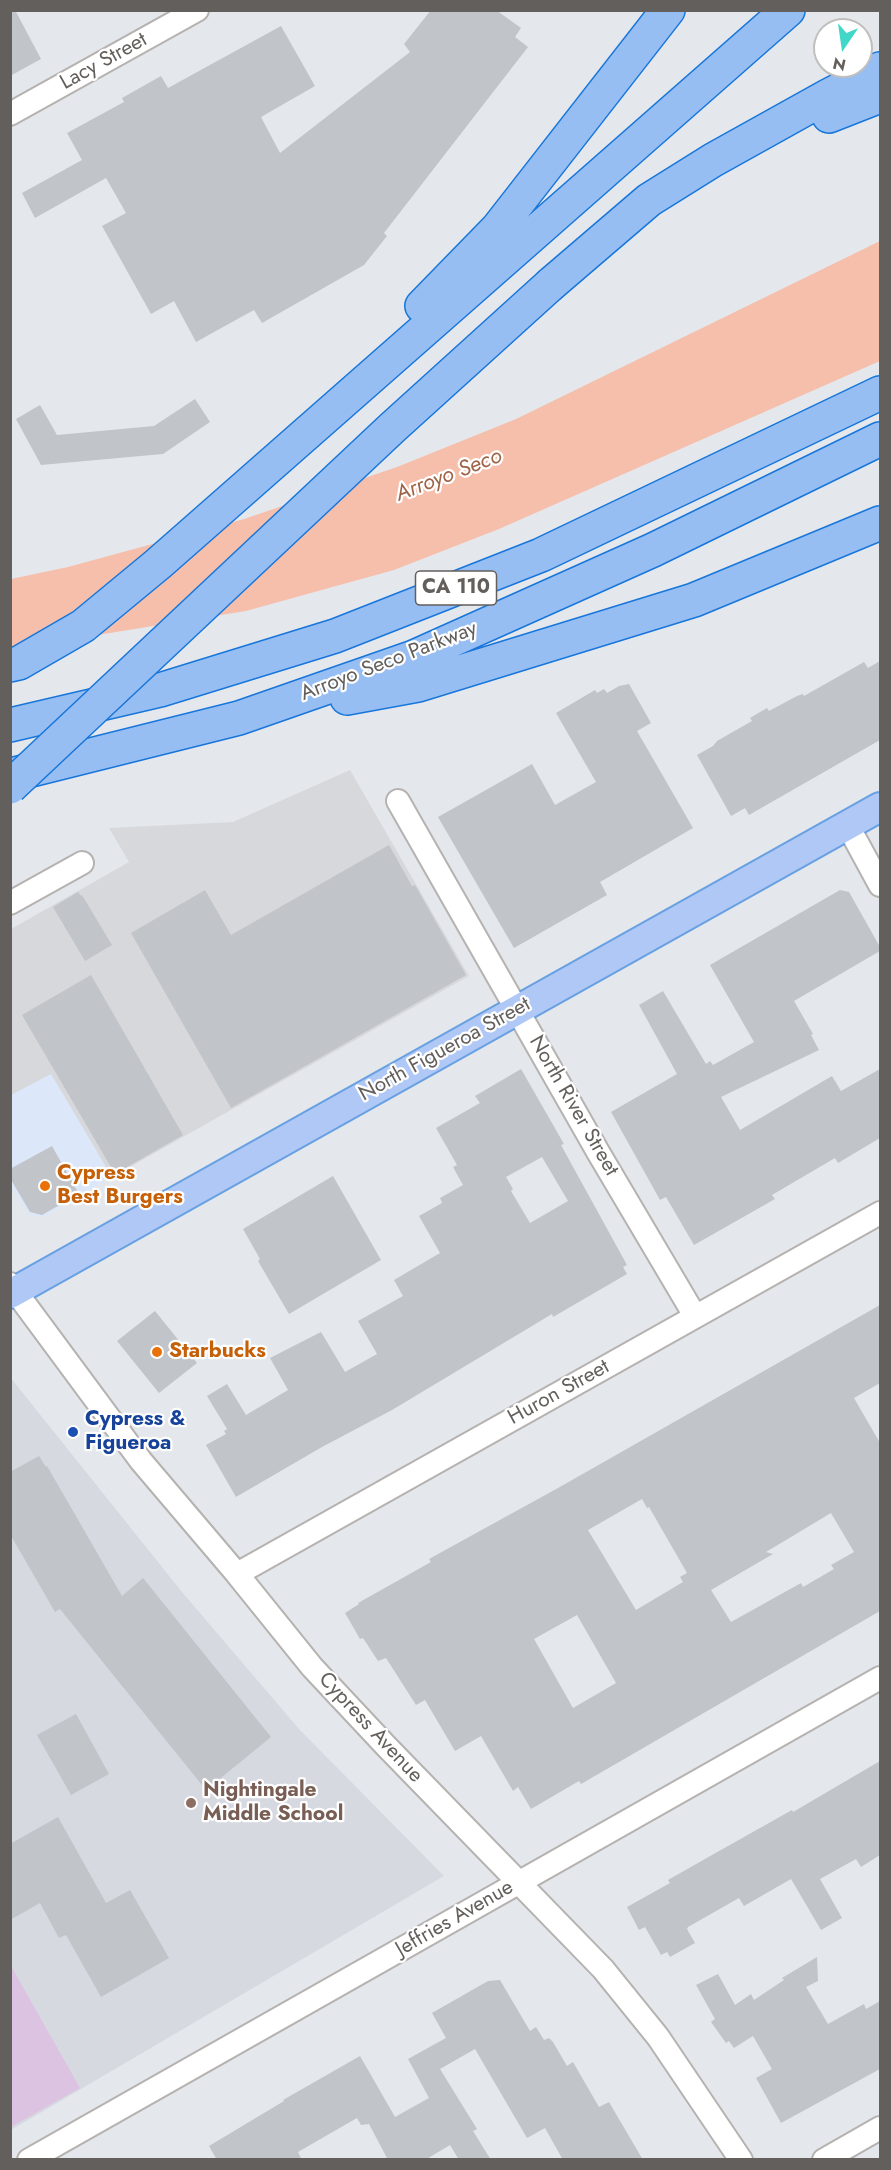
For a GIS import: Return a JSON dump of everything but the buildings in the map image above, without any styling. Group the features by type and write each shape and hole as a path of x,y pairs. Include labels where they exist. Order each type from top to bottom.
{"highway":[{"path":"352,392 407,322 498,228 668,10"},
{"path":"10,665 19,663 83,626 158,564 788,10"},
{"path":"10,787 392,428 551,284 649,200 713,160 880,69"},
{"path":"713,160 880,96"},
{"name":"Arroyo Seco Parkway","path":"10,725 160,690 335,636 541,555 880,393"},
{"name":"Arroyo Seco Parkway","path":"10,776 239,718 414,657 653,550 880,440"},
{"path":"239,718 418,685 694,600 880,523"}],"main road":[{"name":"North Figueroa Street","path":"12,1289 880,807"}],"street":[{"name":"Lacy Street","path":"10,114 197,10"},
{"name":"North River Street","path":"398,801 598,1152 695,1316"},
{"path":"848,826 880,885"},
{"path":"10,903 82,863"},
{"name":"Huron Street","path":"237,1574 880,1213"},
{"name":"Cypress Avenue","path":"12,1289 141,1461 312,1667 603,1969 649,2025 741,2160"},
{"name":"Jeffries Avenue","path":"29,2160 880,1678"},
{"path":"824,2160 880,2128"}],"shaded area":[{"path":"350,770 469,976 112,1177 51,1074 11,1095 11,929 129,862 109,828 233,822"},
{"path":"51,1073 112,1177 44,1217 29,1214 11,1186 10,1095"},
{"name":"Nightingale Middle School","path":"10,1377 182,1592 299,1729 444,1876 11,2130"},
{"path":"11,1966 80,2088 10,2127"}],"water":[{"name":"Arroyo Seco","path":"880,241 880,361 499,529 394,570 246,611 11,649 11,579 68,567 244,519 397,467 516,419"}],"place":[{"name":"Cypress Best Burgers","path":"45,1186"},
{"name":"Starbucks","path":"157,1352"},
{"name":"Cypress & Figueroa","path":"73,1432"},
{"name":"Nightingale Middle School","path":"191,1803"}]}
